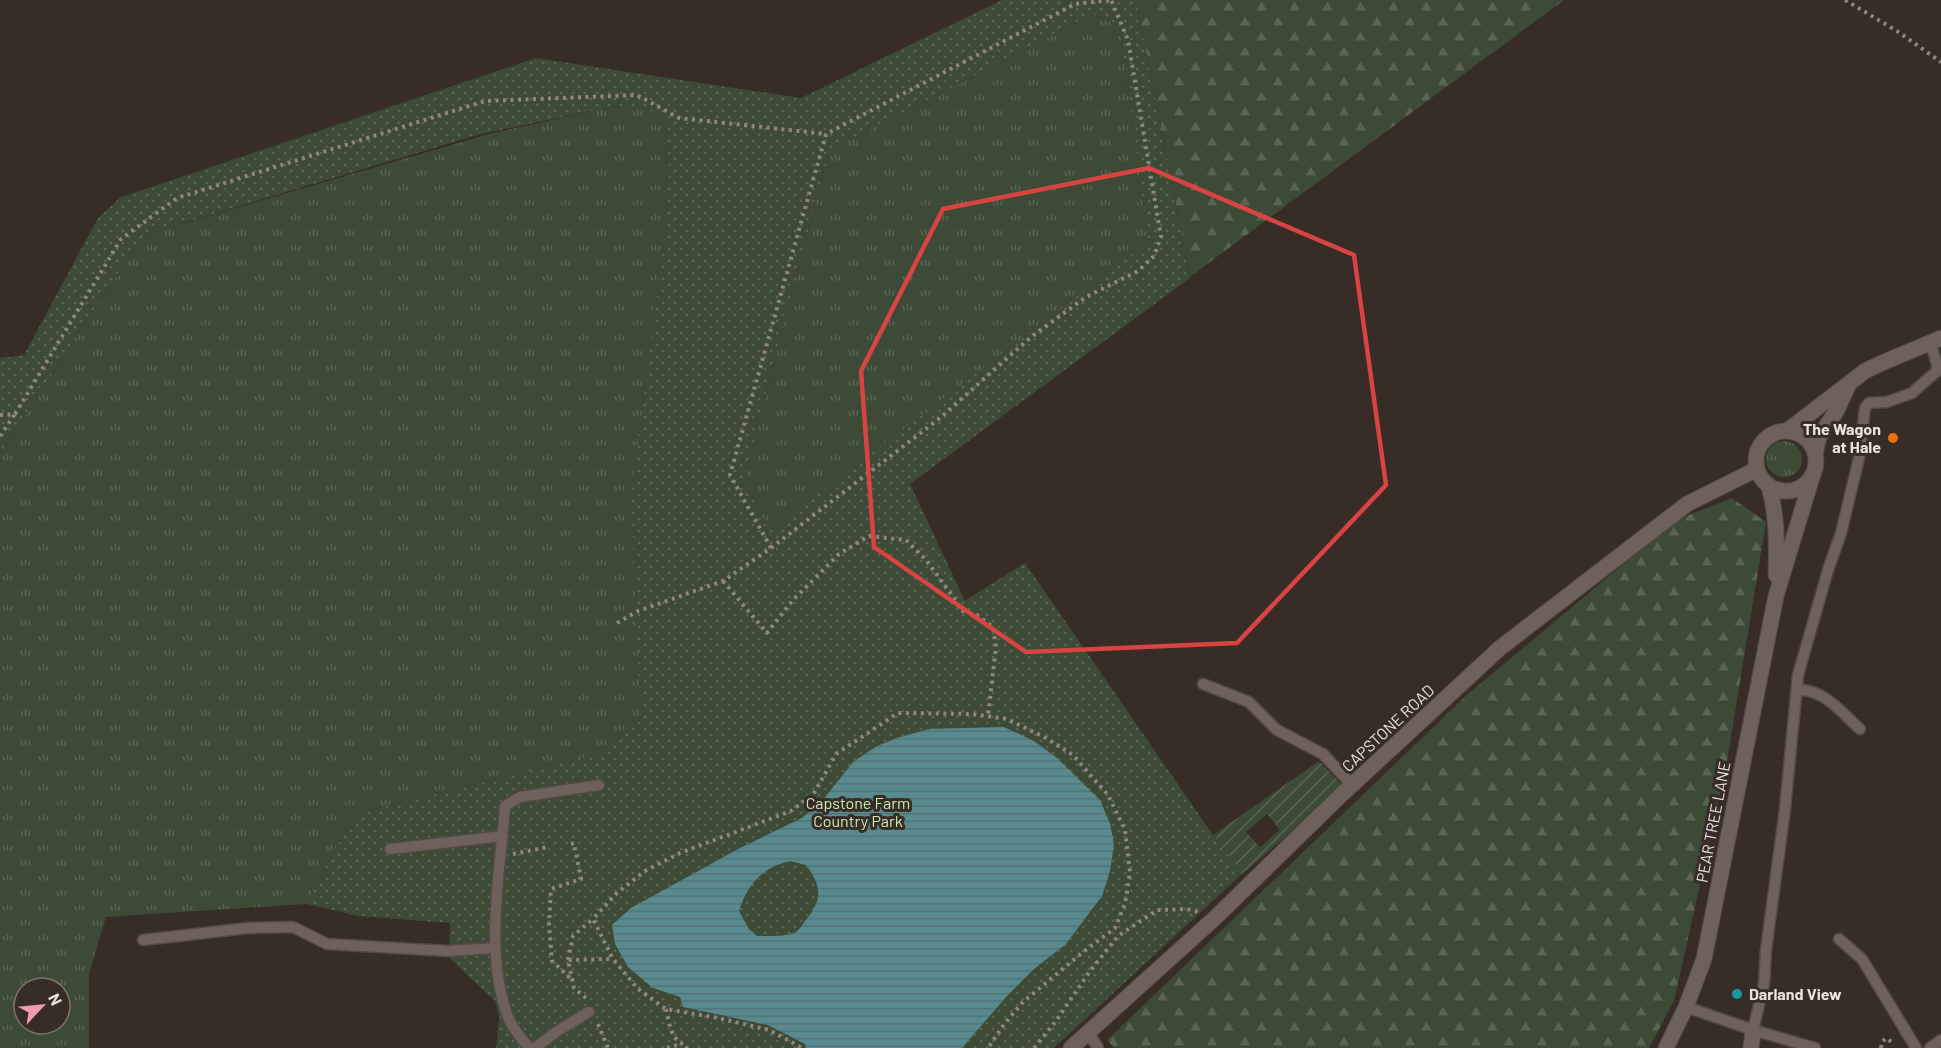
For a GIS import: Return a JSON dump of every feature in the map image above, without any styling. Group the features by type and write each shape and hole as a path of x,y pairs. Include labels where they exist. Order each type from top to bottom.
{"street":[{"path":"1787,431 1851,381 1884,362 1936,340"},
{"path":"1815,454 1804,437 1796,432 1787,431 1768,436 1757,451 1755,460 1761,479 1778,490 1798,489 1807,483 1816,465 1815,454 1819,437 1837,410 1851,381"},
{"name":"CAPSTONE ROAD","path":"1071,1048 1216,917 1352,785 1500,648 1687,504 1757,470"},
{"name":"PEAR TREE LANE","path":"1666,1048 1686,1007 1704,959 1776,596 1813,474"},
{"name":"PEAR TREE LANE","path":"1769,486 1775,509 1777,536 1776,596"},
{"path":"1751,1048 1753,1029"}],"lane":[{"path":"1753,1029 1764,984 1798,675 1840,533 1858,458 1865,408 1869,403 1887,402 1912,393 1937,371 1936,340"},
{"path":"1203,684 1249,702 1277,730 1323,754 1352,785"},
{"path":"1797,690 1808,689 1818,693 1860,729"},
{"path":"529,1048 509,1020 500,992 495,948 505,806 520,797 599,785"},
{"path":"390,849 503,836"},
{"path":"143,940 248,928 293,927 327,944 448,951 495,948"},
{"path":"1839,939 1862,959 1916,1048"},
{"path":"1686,1007 1815,1048"},
{"path":"535,1048 556,1032 592,1015"},
{"path":"1088,1032 1098,1048"},
{"path":"1930,1048 1941,1040"}],"path":[{"path":"0,436 121,239 177,198 486,101 638,95 678,118 826,134 1075,4 1111,0 1128,40 1161,237 1154,256 1138,271 1086,297 1031,337 940,417 771,548 723,581 638,611 617,623"},
{"path":"1845,0 1897,31 1941,62"},
{"path":"771,548 730,475 826,134"},
{"path":"0,415 15,414"},
{"path":"723,581 767,633 793,600 839,554 869,536 906,540 927,561 963,611 977,615 993,627 996,647 988,716"},
{"path":"587,999 574,988 571,979 568,960 573,936 593,919 617,893 645,872 680,853 791,811 813,795 836,754 898,713 988,716 1007,719 1046,738 1073,755 1108,795 1125,830 1130,872 1125,904 1115,928 1023,1002 988,1048"},
{"path":"571,843 574,843 581,879 551,889 549,924 552,961 571,979"},
{"path":"501,856 548,847"},
{"path":"1034,1048 1118,936 1156,910 1187,909 1216,917"},
{"path":"593,919 613,959 638,989 666,1009 769,1030 800,1048"},
{"path":"568,960 613,959"},
{"path":"666,1009 671,1032 680,1044"},
{"path":"592,1015 608,1048"},
{"path":"1881,1048 1886,1038 1892,1040 1897,1048"},
{"path":"667,1048 680,1044 686,1045 687,1048"}],"highlighted area":[{"path":"1149,168 1354,255 1386,485 1237,643 1026,652 874,547 861,371 943,209"}],"green space":[{"name":"Capstone Farm Country Park","path":"1002,0 1136,0 1190,278 910,484 964,601 1025,563 1242,874 1054,1048 496,1048 499,1017 495,1001 449,958 450,923 358,916 306,904 354,814 598,754 641,720 631,499 664,240 669,173 666,120 646,109 619,106 481,134 146,234 0,453 0,358 24,355 98,218 121,197 536,58 801,98","holes":["1093,14 1120,26 1148,242 770,531 744,482 829,151"]},
{"path":"1136,0 1564,0 1190,277"},
{"path":"1093,14 1120,26 1148,242 770,532 744,482 829,151"},
{"path":"631,105 653,111 666,120 669,173 664,240 631,499 641,720 599,754 354,814 306,904 106,917 89,974 89,1048 0,1048 0,453 146,234 489,134 611,107"},
{"path":"669,173 758,423 744,482 770,531 1148,242 1190,277 910,484 965,601 630,816 641,720 631,499 664,240"},
{"path":"1784,441 1796,447 1802,459 1796,471 1784,477 1772,471 1766,459 1772,447"},
{"path":"1732,498 1766,522 1726,768 1674,1001 1649,1048 1114,1048 1107,1040 1468,694 1676,520"},
{"path":"1319,761 1344,787 1242,874 1213,835","holes":["1267,814 1280,830 1260,847 1246,832"]}],"water":[{"path":"1004,727 1034,741 1057,758 1100,800 1110,824 1114,844 1110,871 1102,896 1066,944 1034,969 1007,996 962,1048 806,1048 805,1044 768,1025 683,1007 680,997 653,988 628,967 615,944 612,925 631,908 740,848 802,818 822,801 853,762 877,746 929,729","holes":["790,861 806,865 815,880 818,893 811,913 800,928 792,934 757,936 749,929 739,911 752,885 764,872 780,864"]}],"place":[{"name":"The Wagon at Hale","path":"1893,438"},
{"name":"Darland View","path":"1737,994"}]}
